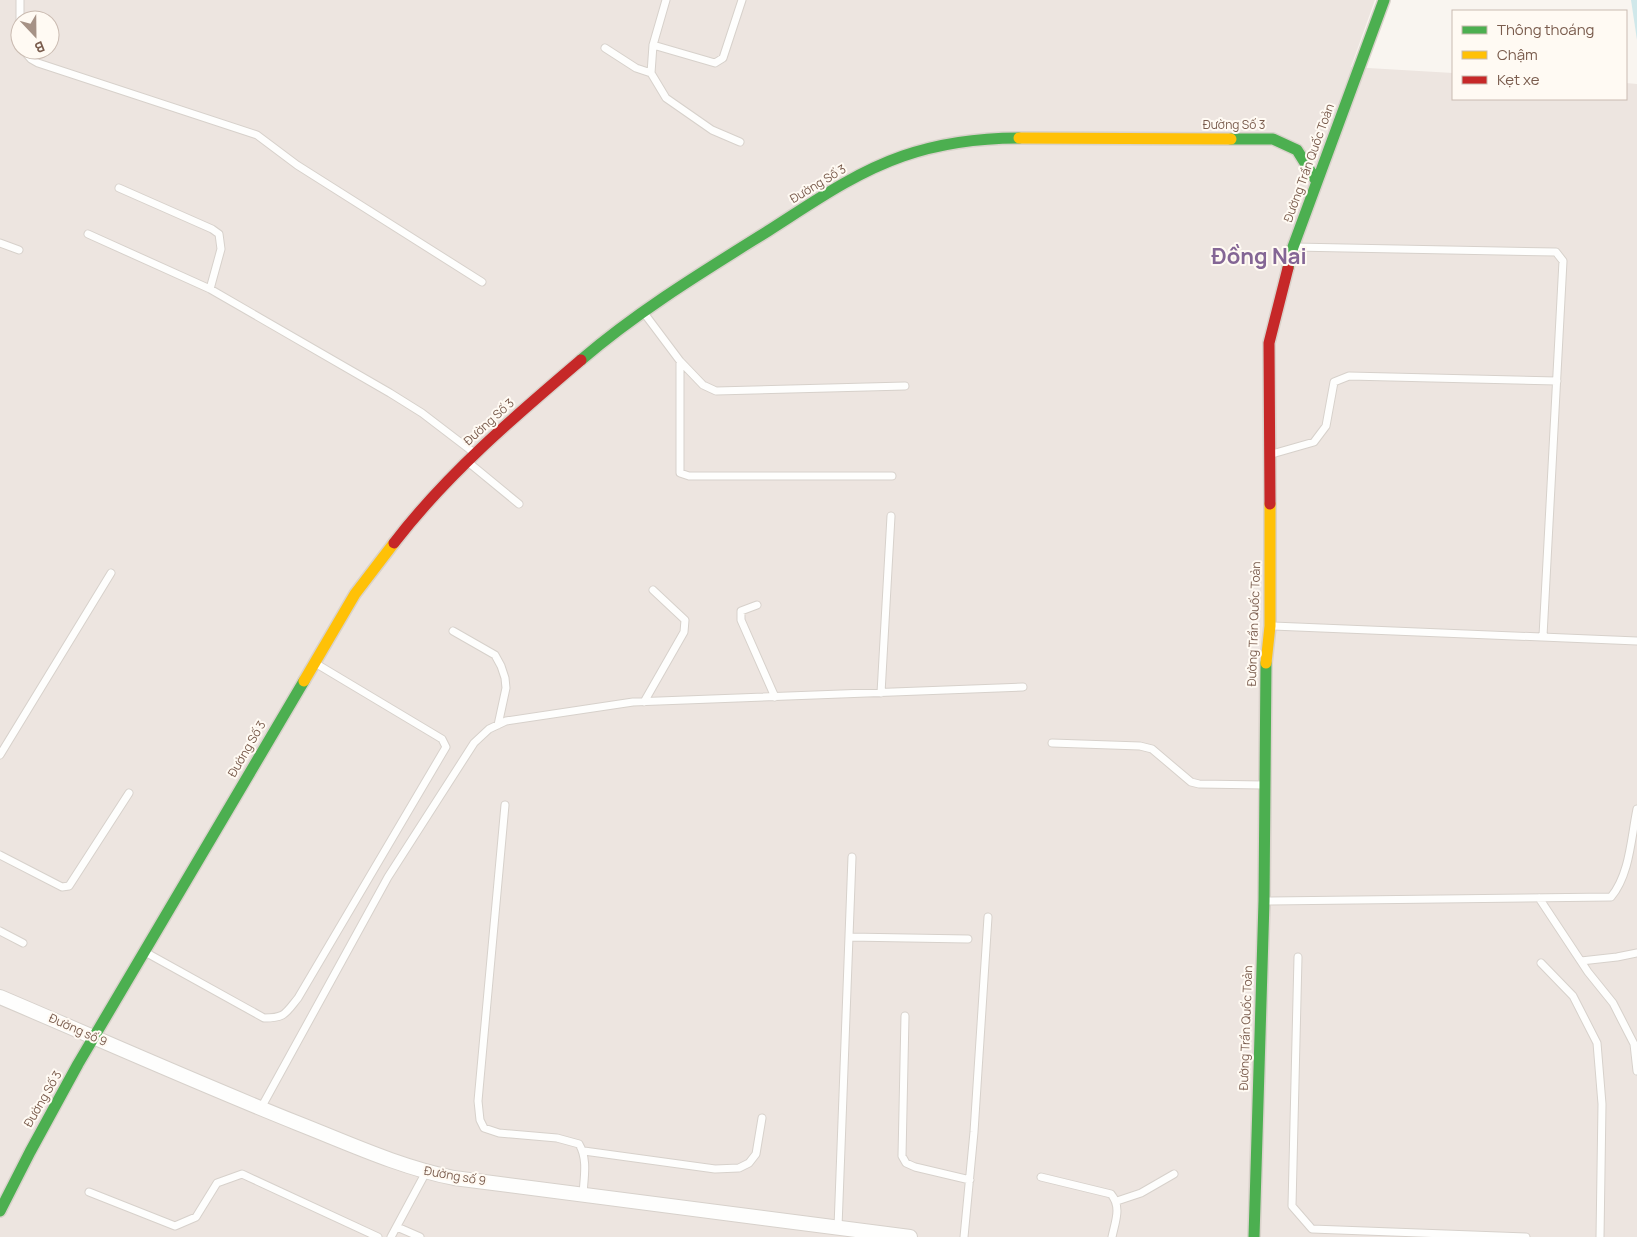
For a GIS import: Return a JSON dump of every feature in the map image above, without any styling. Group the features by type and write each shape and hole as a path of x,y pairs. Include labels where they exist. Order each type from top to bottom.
{"street":[{"name":"Đường Trần Quốc Toản","path":"1254,1237 1264,901 1266,660 1270,626 1269,343 1293,247 1384,0"},
{"name":"Đường Số 3","path":"0,1211 28,1152 93,1037 355,594 411,521 471,458 592,350 716,262 854,178 903,156 947,142 997,138 1273,139 1297,150 1317,182"},
{"name":"Đường số 9","path":"0,997 261,1108 426,1172 454,1178 838,1227 888,1236 910,1237"}],"lane":[{"path":"666,0 653,46 652,72 666,98 712,130 740,142"},
{"path":"653,46 715,63 723,58 742,0"},
{"path":"605,48 636,68 652,72"},
{"path":"33,60 257,134 297,165 482,282"},
{"path":"119,188 212,229 219,234 222,249 210,289"},
{"path":"88,234 210,289 422,413 519,504"},
{"path":"0,242 19,250"},
{"path":"1293,247 1556,252 1563,260 1543,636"},
{"path":"644,312 680,361 703,385 716,391 905,386"},
{"path":"680,361 680,473 689,476 892,476"},
{"path":"1270,455 1314,442 1326,426 1334,382 1349,376 1557,381"},
{"path":"881,692 892,516"},
{"path":"0,755 111,573"},
{"path":"644,702 684,632 685,620 653,590"},
{"path":"757,605 742,612 742,620 775,697"},
{"path":"1270,626 1637,641"},
{"path":"453,631 495,655 501,666 506,688 498,725"},
{"path":"145,952 264,1018 276,1018 285,1015 298,998 441,756 446,747 442,739 313,663"},
{"path":"261,1108 388,877 474,743 489,729 506,721 644,702 1024,687"},
{"path":"1052,743 1140,746 1152,749 1191,782 1264,786"},
{"path":"0,855 62,887 69,886 129,792"},
{"path":"505,805 478,1101 480,1120 484,1128 499,1133 557,1138 579,1144 584,1152 585,1160 583,1194"},
{"path":"1264,901 1611,897 1620,886 1628,857 1637,809"},
{"path":"838,1227 852,857"},
{"path":"1539,898 1588,972 1613,1003 1635,1046 1637,1071"},
{"path":"964,1237 970,1180 988,917"},
{"path":"0,931 23,943"},
{"path":"849,937 968,939"},
{"path":"1581,961 1637,953"},
{"path":"1298,957 1292,1206 1312,1229 1526,1237"},
{"path":"1541,963 1573,996 1597,1043 1602,1104 1600,1237"},
{"path":"905,1016 902,1156 906,1164 915,1168 970,1180"},
{"path":"584,1152 714,1168 739,1168 749,1163 756,1154 762,1118"},
{"path":"391,1237 426,1172"},
{"path":"89,1192 175,1226 196,1217 218,1183 242,1174 378,1237"},
{"path":"1117,1201 1141,1193 1174,1174"},
{"path":"1041,1177 1111,1194 1117,1201 1118,1211 1112,1237"},
{"path":"397,1227 420,1237"}],"shaded area":[{"path":"0,0 1375,0 1351,67 1452,73 1452,100 1627,100 1627,83 1637,84 1637,1237 0,1237"}],"water":[{"path":"1631,0 1637,0 1637,40"}],"traffic: fast":[{"path":"1288,268 1293,247 1384,0"},
{"path":"581,360 625,325 672,292 817,199 867,171 903,156 932,148 975,140 1019,138"},
{"path":"1231,139 1273,139 1297,150 1317,182"},
{"path":"1254,1237 1264,901 1266,663"},
{"path":"0,1211 78,1064 304,681"}],"traffic: slow":[{"path":"1019,138 1231,139"},
{"path":"1266,663 1270,626 1270,504"},
{"path":"304,681 355,594 394,543"}],"traffic: jam":[{"path":"1270,504 1269,343 1288,268"},
{"path":"394,543 436,493 482,447 581,360"}],"district":[{"name":"Đồng Nai","path":"1259,256"}]}
